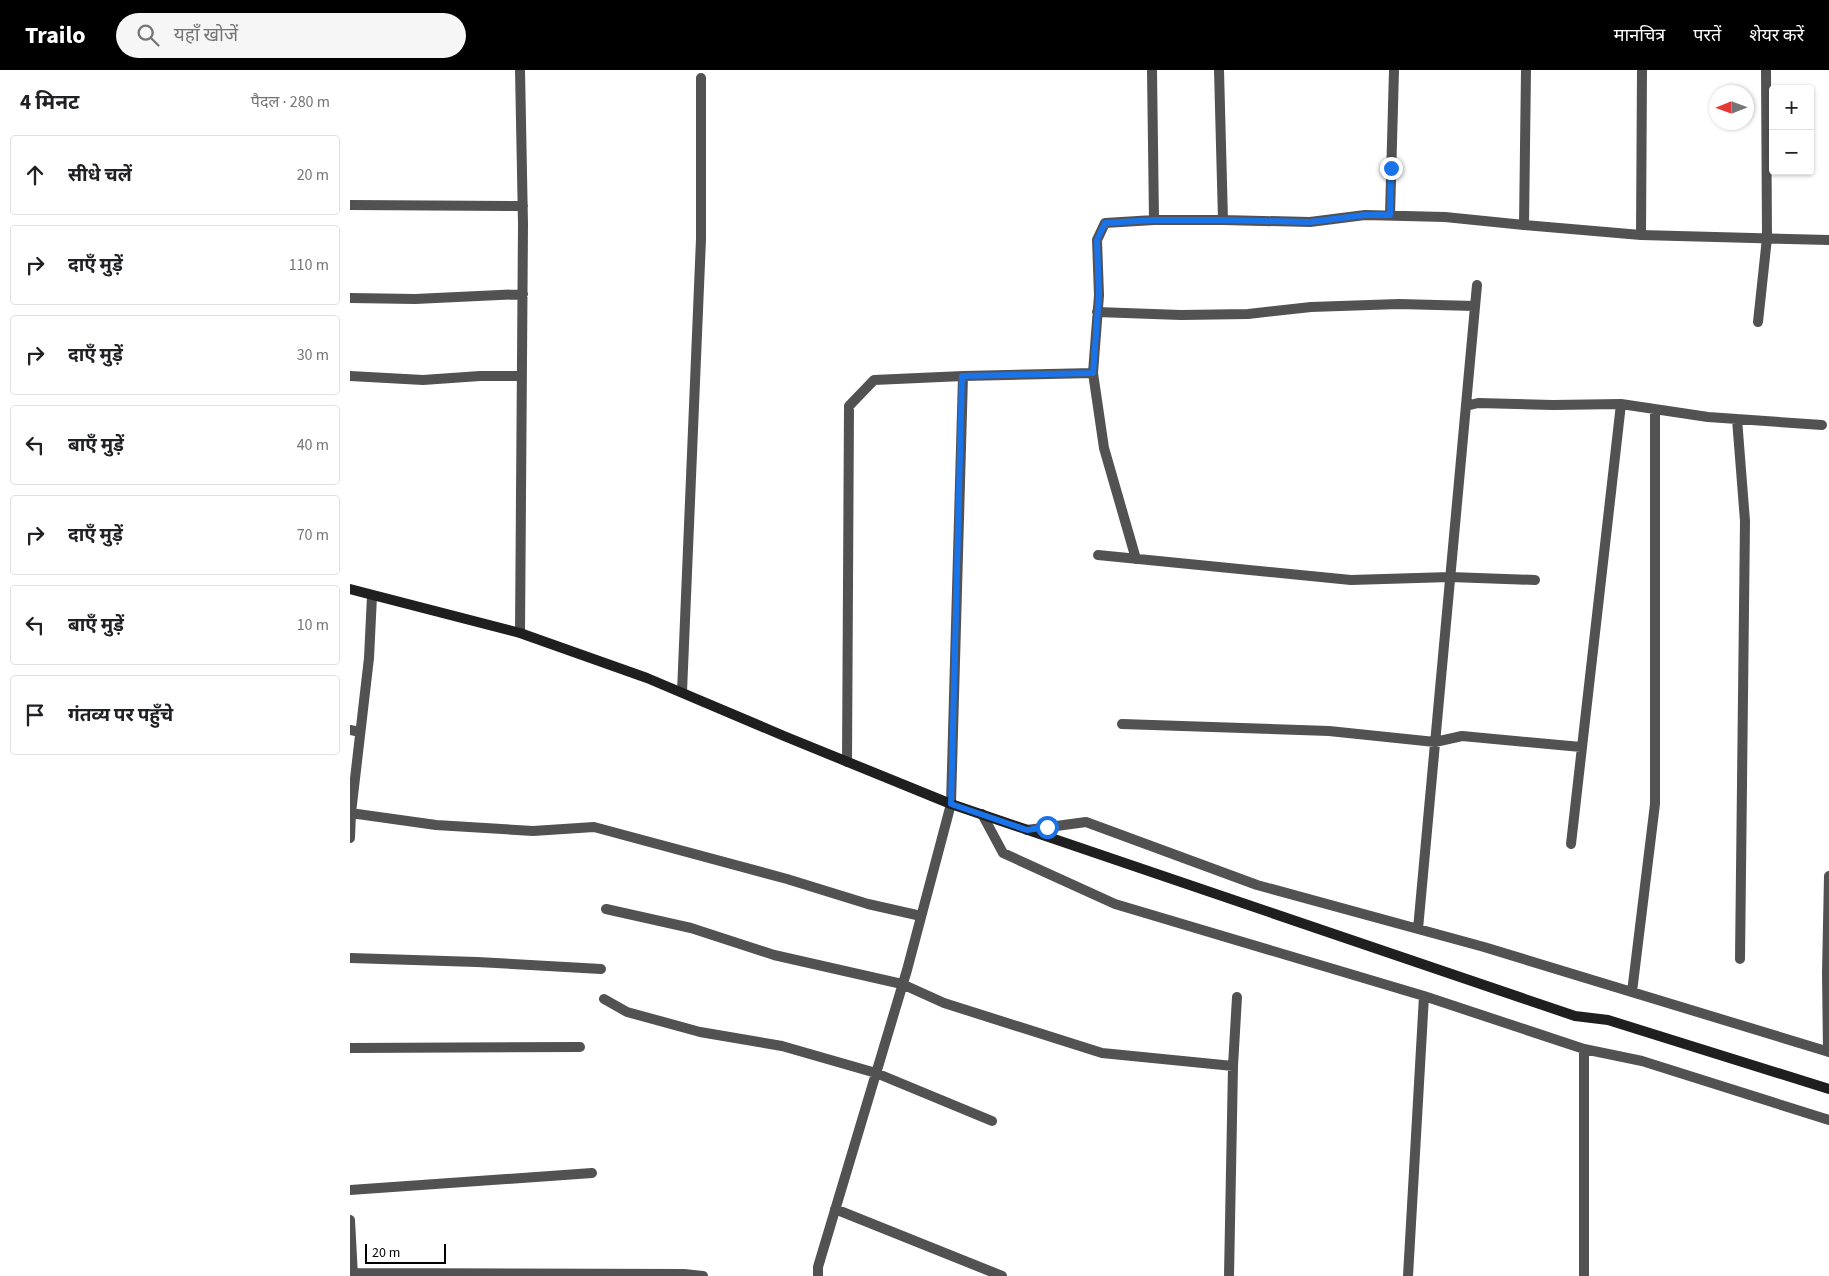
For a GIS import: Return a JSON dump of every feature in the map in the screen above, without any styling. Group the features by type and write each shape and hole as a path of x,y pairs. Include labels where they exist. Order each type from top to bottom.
{"main road":[{"path":"350,589 520,633 647,678 951,804 1575,1016 1608,1020 1829,1089"}],"street":[{"path":"520,70 523,206 520,633"},
{"path":"1152,70 1154,220"},
{"path":"1219,70 1223,220"},
{"path":"1390,215 1394,70"},
{"path":"1524,225 1526,70"},
{"path":"1641,235 1642,70"},
{"path":"1758,322 1767,238 1766,70"},
{"path":"682,692 701,239 701,78"},
{"path":"350,205 523,206"},
{"path":"1136,559 1104,448 1093,373 1099,295 1097,240 1105,223 1154,220 1310,222 1365,215 1390,215 1445,217 1641,235 1829,240"},
{"path":"1418,929 1477,285"},
{"path":"350,298 415,299 522,294"},
{"path":"1097,312 1191,315 1248,314 1331,306 1399,304 1475,306"},
{"path":"847,762 849,406 874,380 1093,373"},
{"path":"350,376 423,380 480,376 522,376"},
{"path":"818,1276 818,1267 902,984 951,804 962,376"},
{"path":"1466,406 1478,404 1622,404 1708,417 1822,425"},
{"path":"1571,844 1622,404"},
{"path":"1632,992 1655,804 1655,409"},
{"path":"1737,419 1745,521 1740,959"},
{"path":"1098,555 1351,580 1450,577 1535,580"},
{"path":"350,838 355,731 369,658 372,596"},
{"path":"1122,724 1330,731 1435,742 1462,736 1581,747"},
{"path":"350,813 436,825 524,830 594,827 787,879 868,904 921,916"},
{"path":"982,814 1003,853 1115,904 1424,996 1584,1049 1642,1061 1829,1120"},
{"path":"1027,830 1086,822 1257,885 1484,947 1828,1052 1829,876"},
{"path":"606,909 690,928 774,955 902,984 944,1003 1102,1053 1233,1066"},
{"path":"350,958 477,962 601,969"},
{"path":"1229,1276 1233,1066 1237,996"},
{"path":"1408,1276 1424,996"},
{"path":"604,999 627,1012 700,1032 782,1046 876,1073 992,1121"},
{"path":"350,1048 580,1047"},
{"path":"1584,1049 1584,1276"},
{"path":"350,1190 592,1173"},
{"path":"835,1209 1002,1276"},
{"path":"350,1220 352,1274 684,1274 703,1276"}],"route":[{"path":"1047,827 1027,830 951,804 962,376 1093,373 1099,295 1097,240 1105,223 1154,220 1310,222 1365,215 1390,215 1391,168"}]}
